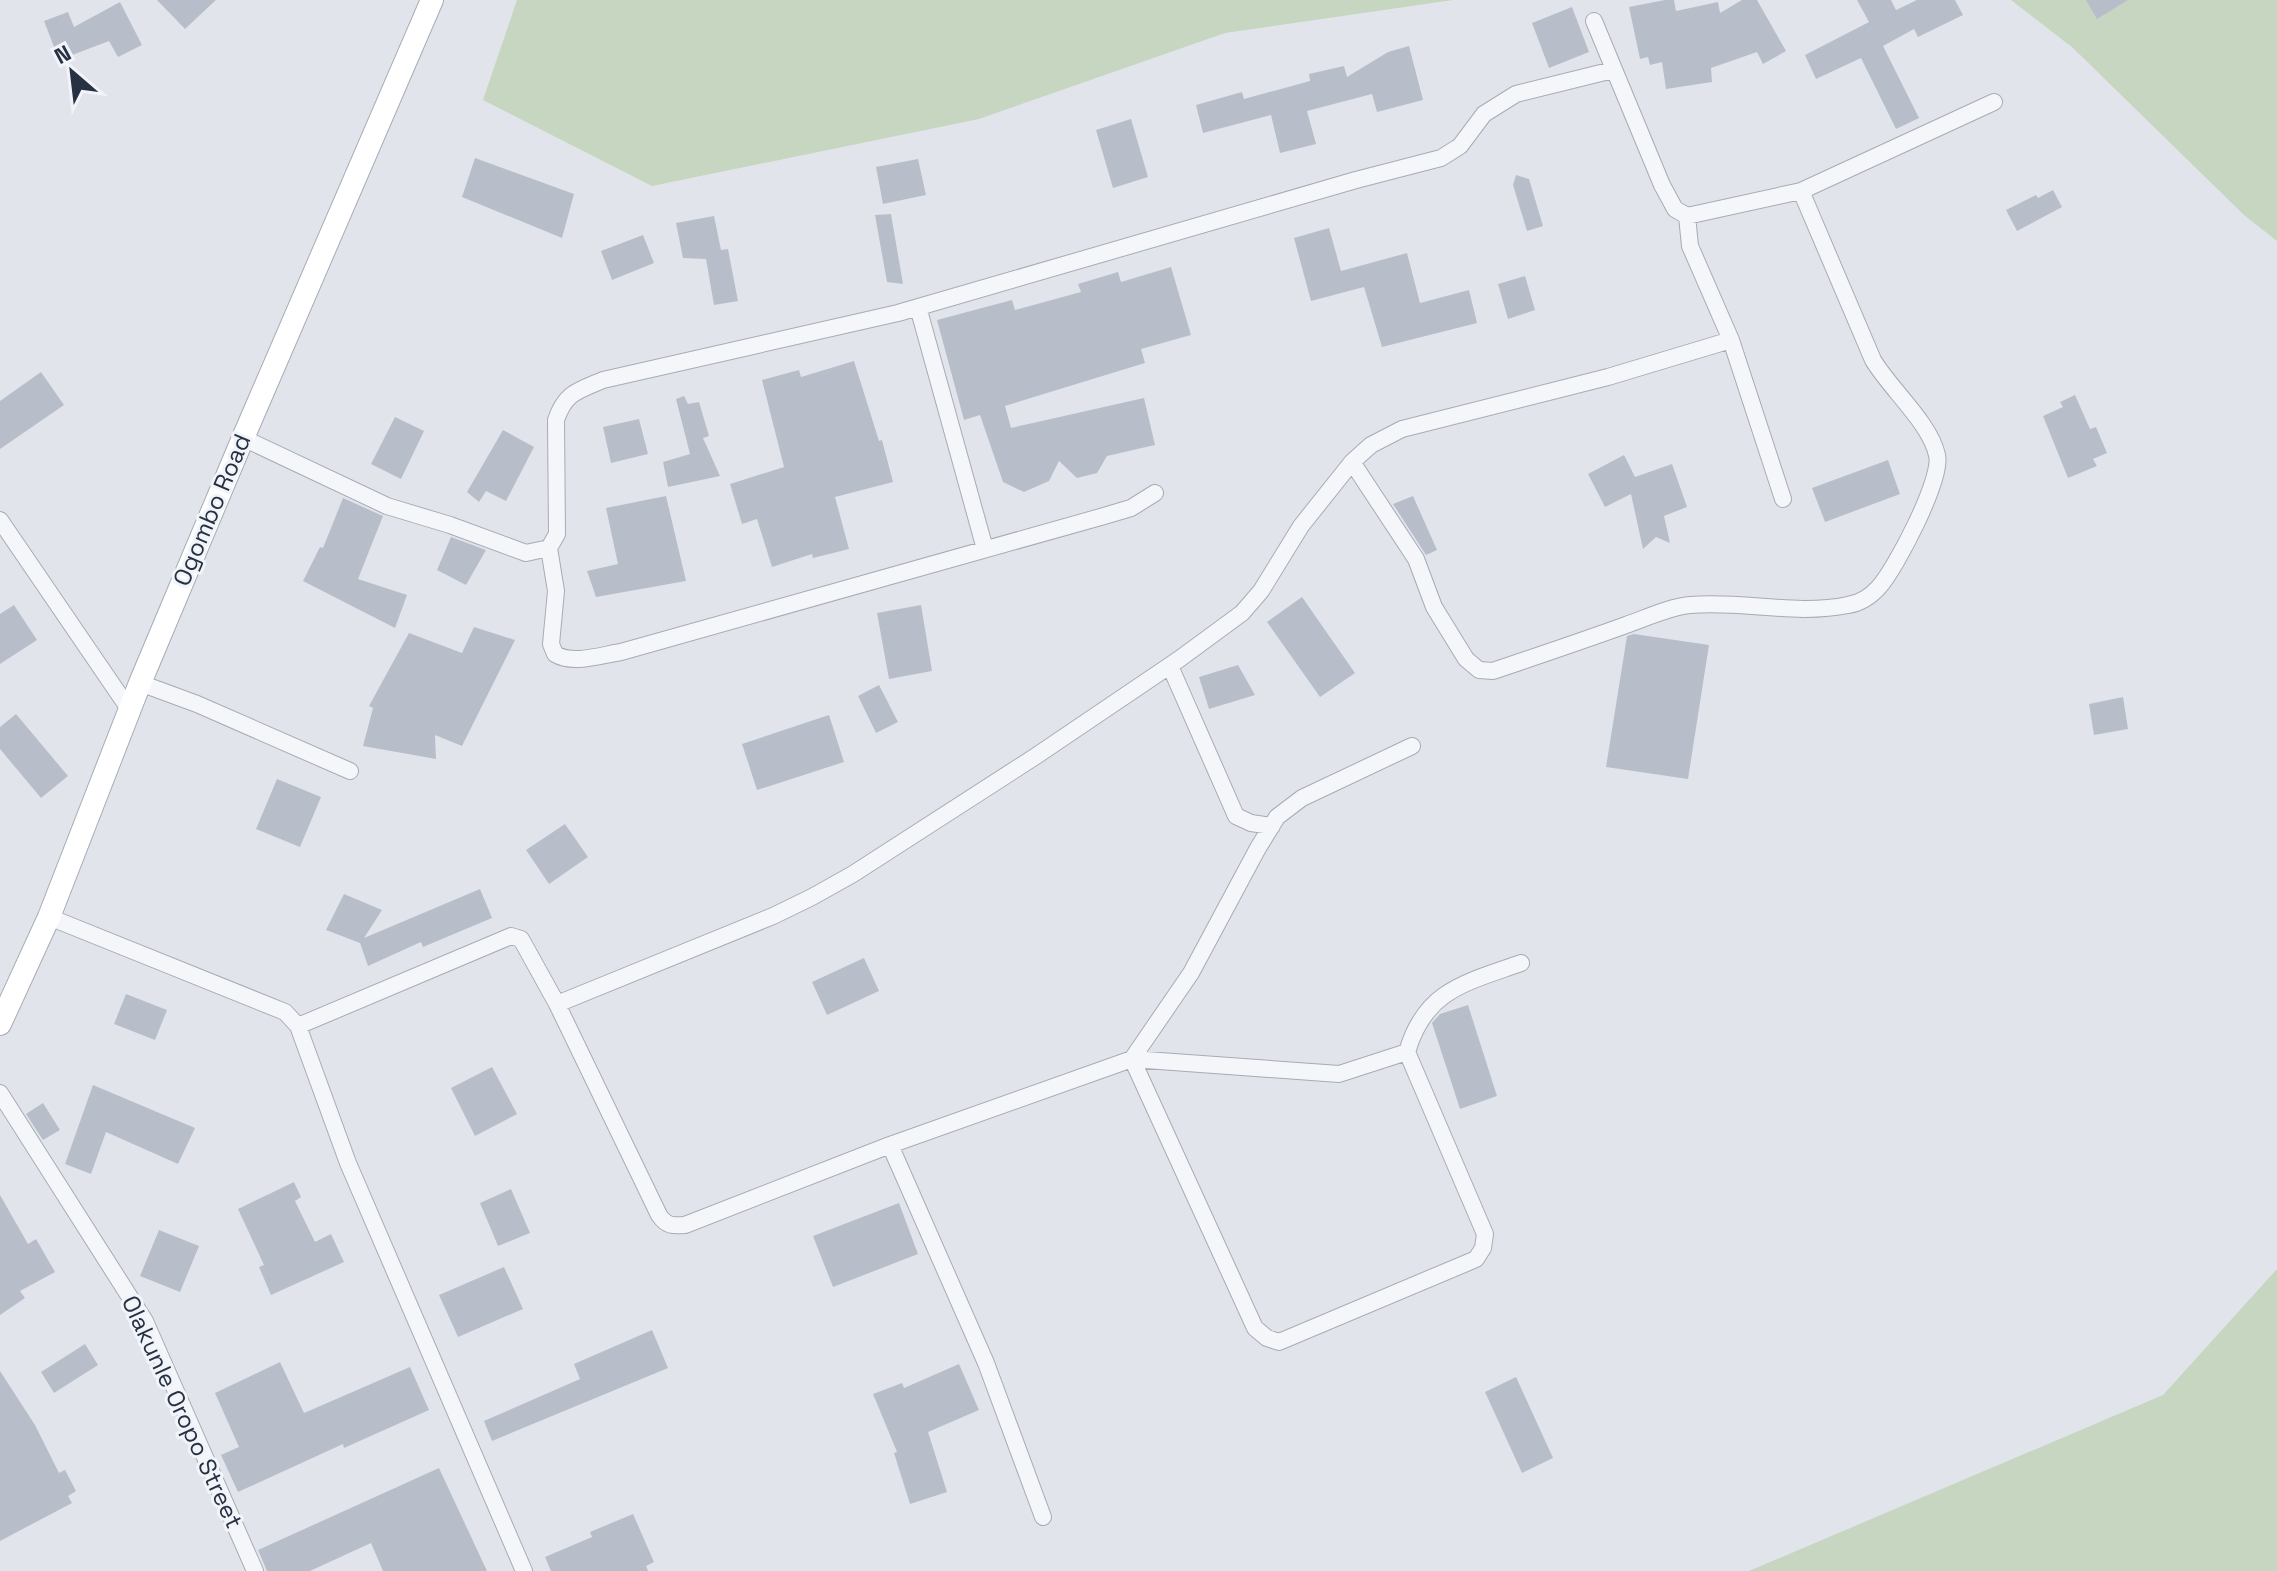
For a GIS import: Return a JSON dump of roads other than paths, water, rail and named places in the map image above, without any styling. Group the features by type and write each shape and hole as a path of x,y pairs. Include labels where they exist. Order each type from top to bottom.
{"main road":[{"name":"Ogombo Road","path":"0,1024 49,917 129,709 243,438 432,0"}],"street":[{"path":"1594,21 1671,202 1675,209 1687,216 1801,191 1994,102"},
{"path":"1155,493 1131,508 621,652 563,659 555,654 551,644 556,591 549,548 557,534 556,420 561,404 570,395 603,380 918,307 1441,158 1460,146 1484,114 1516,94 1613,70"},
{"path":"1352,462 1416,559 1434,607 1466,659 1479,670 1493,671 1689,605 1794,610 1850,605 1867,598 1892,570 1924,507 1933,482 1937,453 1929,433 1886,381 1873,360 1801,191"},
{"path":"1687,216 1690,246 1731,340 1783,499"},
{"path":"918,307 985,549"},
{"path":"557,1004 773,916 812,897 1010,774 1170,666 1242,613 1261,591 1301,526 1352,462 1371,445 1402,429 1608,377 1731,340"},
{"path":"243,438 387,506 526,553 549,548"},
{"path":"0,520 129,709"},
{"path":"1170,666 1236,816 1251,823 1272,826"},
{"path":"140,683 197,704 350,771"},
{"path":"1132,1059 1191,973 1277,817 1302,798 1412,746"},
{"path":"49,917 285,1012 298,1026 348,1163 524,1571"},
{"path":"298,1026 511,936 521,939 557,1004 664,1223 673,1226 685,1225 890,1145 1132,1059 1339,1074 1407,1052"},
{"path":"1132,1059 1255,1328 1267,1338 1279,1342 1476,1259 1483,1248 1485,1234 1407,1052 1421,1017 1432,1003 1451,991 1521,963"},
{"name":"Olakunle Oropo Street","path":"0,1093 145,1321 255,1571"},
{"path":"890,1145 986,1363 1043,1517"}]}
